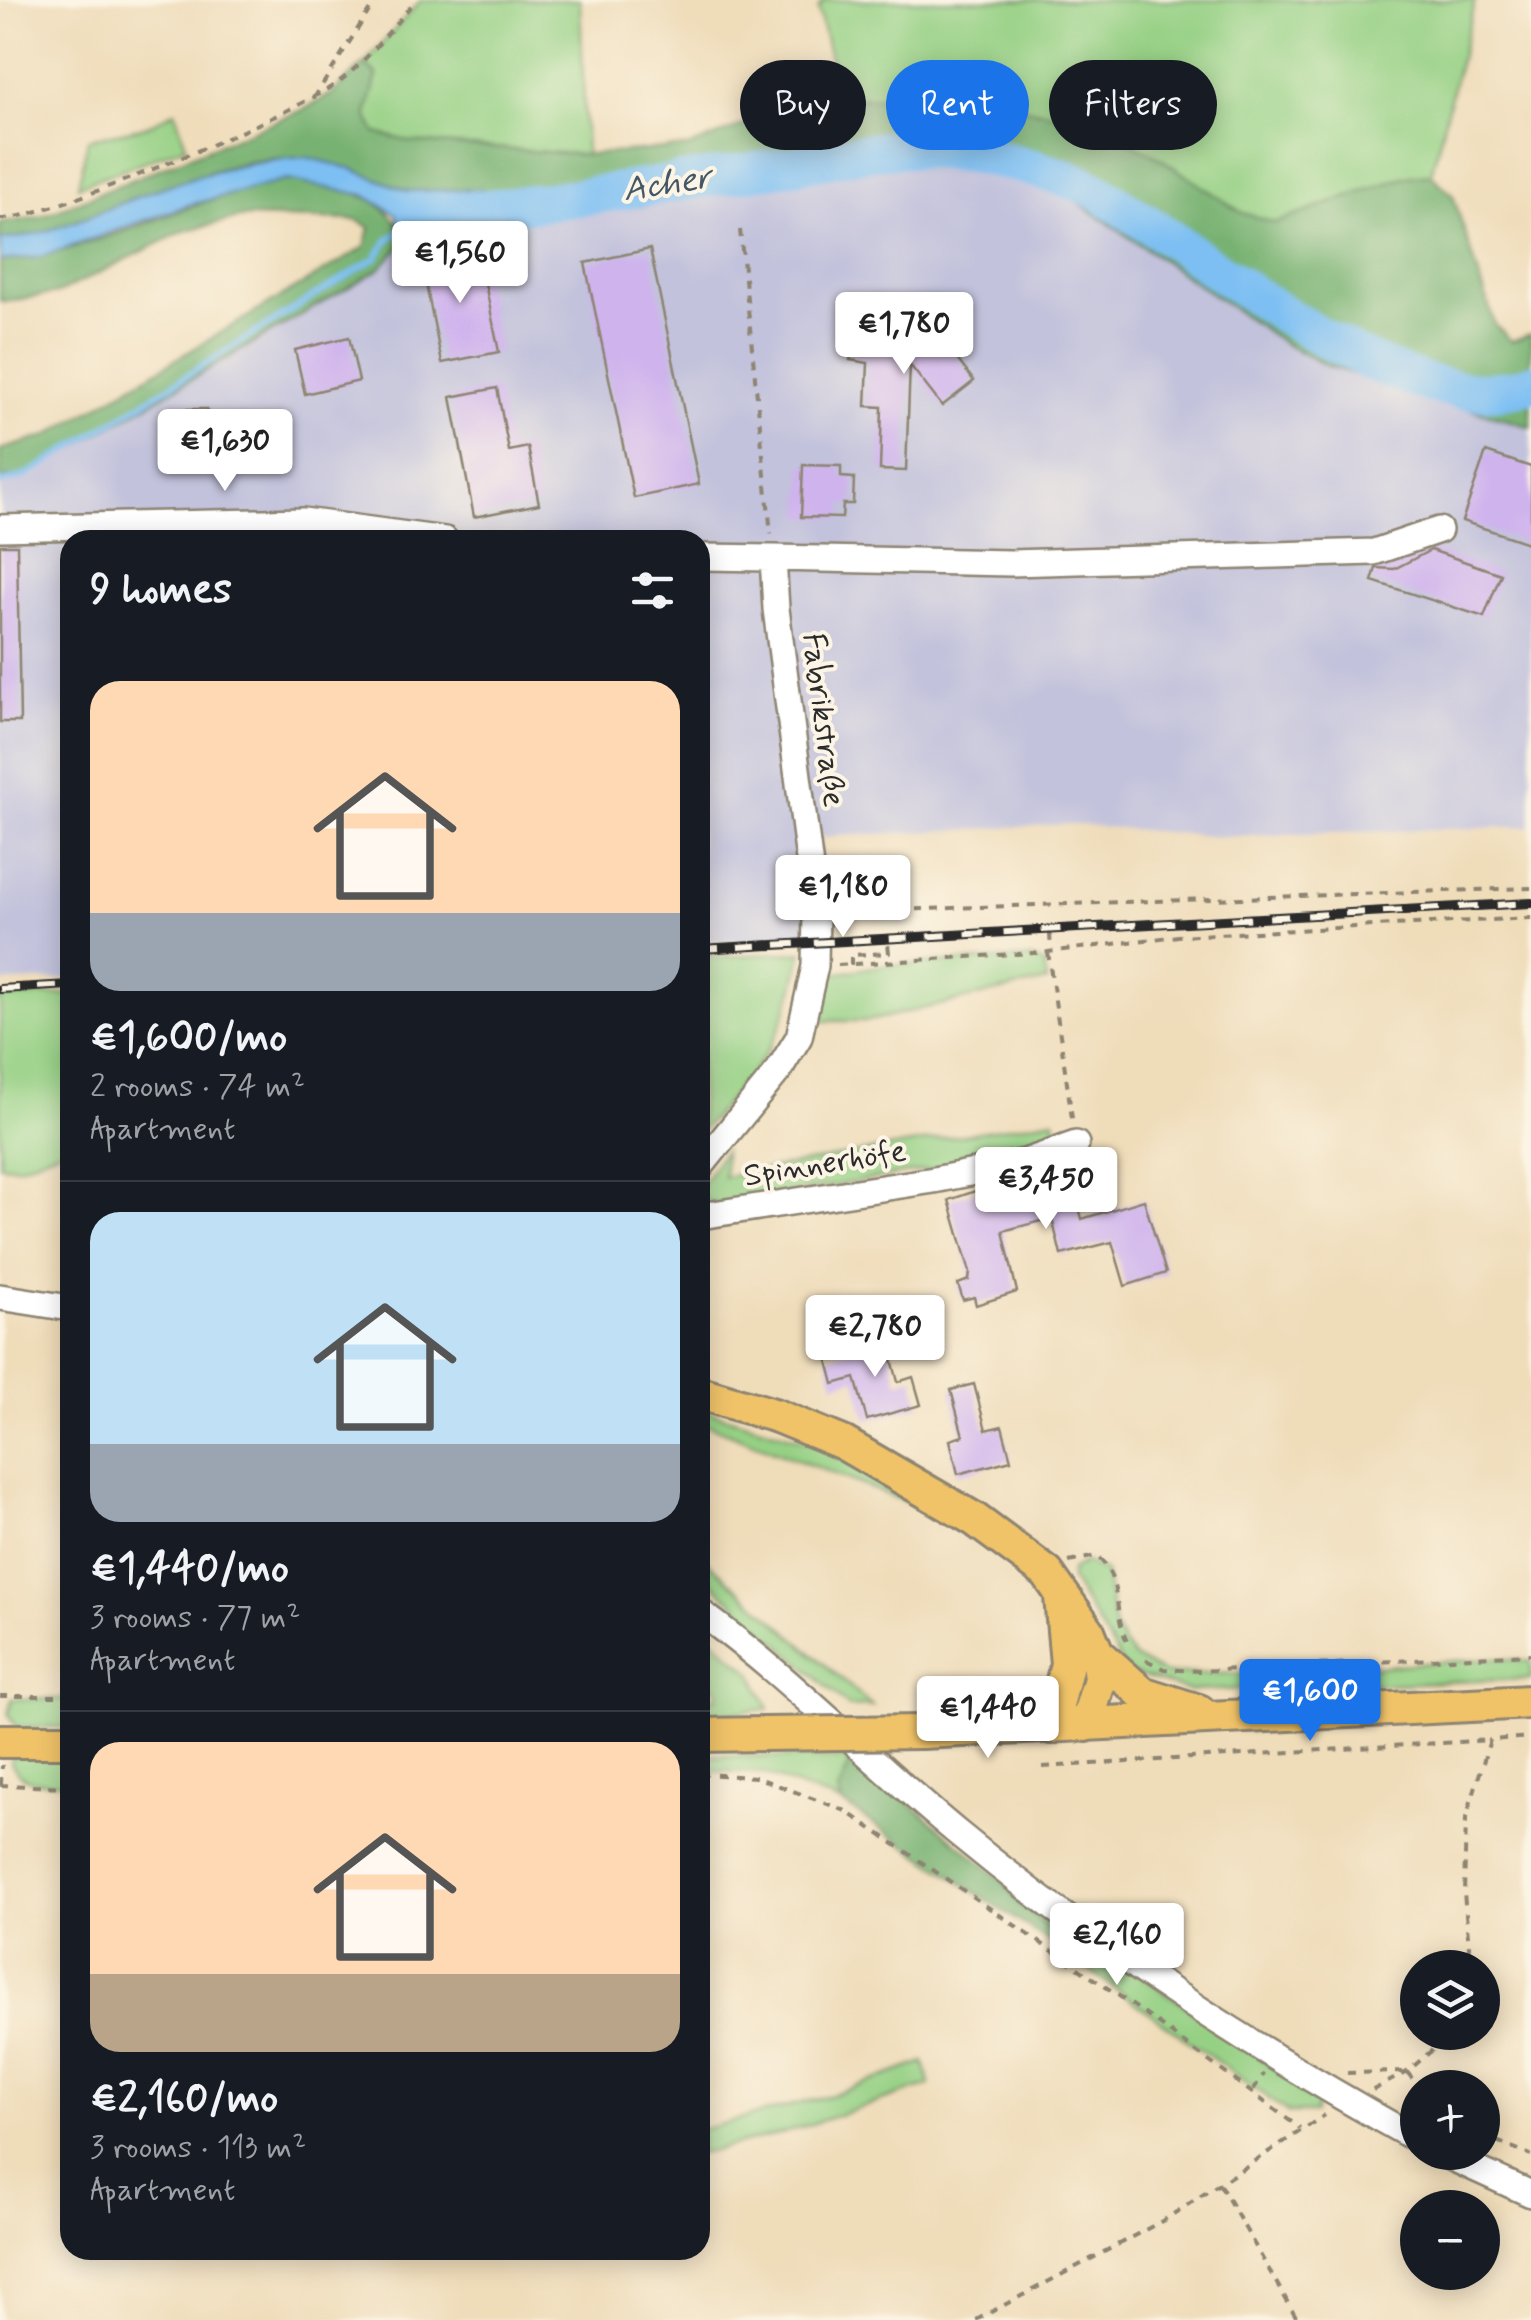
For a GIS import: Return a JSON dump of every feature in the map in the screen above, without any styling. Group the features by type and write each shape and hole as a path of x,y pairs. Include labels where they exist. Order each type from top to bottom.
{"main road":[{"path":"710,1397 777,1416 843,1443 974,1520 1054,1585 1088,1631 1097,1653 1100,1679 1086,1725"},
{"path":"1052,1727 1067,1664 1054,1585"},
{"path":"1097,1653 1142,1692 1217,1717"},
{"path":"710,1735 1052,1727 1531,1702"},
{"path":"0,1741 60,1740"}],"street":[{"path":"0,528 304,521 371,530"},
{"path":"710,557 1011,563 1374,552 1439,530"},
{"name":"Fabrikstraße","path":"710,1154 778,1071 799,1037 814,966 816,913 773,558"},
{"name":"Spinnerhöfe","path":"710,1214 934,1180 1025,1162 1076,1144"},
{"path":"0,1297 60,1306"},
{"path":"710,1607 958,1833 1082,1930 1194,2009 1400,2130"},
{"path":"1478,2170 1531,2194"}],"path":[{"path":"314,98 376,0"},
{"path":"0,219 45,212 314,98 363,60 416,0"},
{"path":"740,230 773,558"},
{"path":"816,913 1531,888"},
{"path":"814,966 1049,952 1178,936 1531,918"},
{"path":"1050,934 1049,952 1076,1144"},
{"path":"850,965 851,956 889,953 888,943"},
{"path":"1054,1585 1080,1558 1096,1556 1108,1564 1114,1582 1116,1618 1126,1642 1145,1660 1164,1669 1199,1672 1531,1654"},
{"path":"0,1696 60,1696"},
{"path":"1043,1766 1531,1738"},
{"path":"1469,1950 1464,1893 1466,1818 1490,1740"},
{"path":"710,1775 756,1777 846,1811 1132,2004 1300,2128"},
{"path":"0,1785 60,1787"},
{"path":"1410,2070 1433,2050"},
{"path":"1348,2073 1400,2072"},
{"path":"976,2320 1164,2220 1300,2128 1400,2076"},
{"path":"1500,2142 1531,2155"},
{"path":"1220,2185 1298,2320"}],"shaded area":[{"path":"903,163 986,170 1069,196 1287,345 1328,366 1531,427 1531,826 1220,837 1071,824 821,837 826,936 710,942 710,530 60,530 60,980 0,983 0,478 27,475 378,270 406,241 482,218 642,206 742,183"}],"green space":[{"path":"421,0 580,0 586,155 411,142 376,133 366,115 377,75 364,64"},
{"path":"825,0 1475,0 1431,174 1404,177 1276,223 1242,213 1160,158 1121,150 1217,150 1217,60 1049,60 1049,135 1029,131 1029,60 886,60 886,102 866,98 866,60 830,60 818,8"},
{"path":"364,64 377,75 367,115 376,133 411,142 586,155 690,147 740,126 740,150 866,150 866,98 886,98 886,150 1029,150 1029,109 1049,112 1049,150 1145,150 1242,213 1275,223 1404,177 1431,174 1453,196 1495,325 1511,341 1531,334 1531,427 1328,366 1287,345 1069,196 986,170 903,163 742,183 642,206 482,218 481,189 414,192 325,163 272,159 203,174 69,225 0,240 0,223 40,217 303,110 333,93"},
{"path":"175,111 186,146 78,186 88,139 145,127"},
{"path":"287,180 341,189 373,201 397,224 406,241 378,270 27,475 0,478 0,450 47,436 365,247 370,227 356,220 244,217 184,231 58,293 8,301 0,301 0,261 73,247 215,199"},
{"path":"802,952 778,1031 754,1069 710,1121 710,957"},
{"path":"1032,958 1044,964 1047,981 868,1021 819,1021 828,975 878,966"},
{"path":"60,995 60,1150 19,1166 0,1165 0,998"},
{"path":"1054,1119 1057,1132 1038,1152 717,1205 710,1202 710,1172 724,1151 724,1177"},
{"path":"710,1412 818,1444 953,1520 710,1426"},
{"path":"1085,1562 1105,1572 1115,1629 1134,1658 1166,1674 1292,1673 1493,1658 1531,1661 1531,1679 1189,1691 1127,1672 1071,1580 1071,1571"},
{"path":"710,1564 872,1706 849,1707 710,1581"},
{"path":"710,1637 753,1674 769,1709 710,1714 710,1698 717,1698 718,1690 710,1681"},
{"path":"12,1699 60,1699 60,1727 16,1727 8,1714"},
{"path":"60,1753 60,1782 29,1780 16,1771 12,1757"},
{"path":"710,1755 851,1762 838,1792 841,1803 762,1773 710,1770"},
{"path":"851,1762 864,1764 1003,1881 1016,1901 1063,1941 1059,1948 842,1803 838,1792"},
{"path":"1003,1881 1306,2089 1317,2106 1314,2113 1289,2113 1059,1948 1063,1941 1016,1901"},
{"path":"924,2062 930,2085 784,2133 710,2152 710,2127 839,2093"}],"water":[{"path":"306,157 350,168 407,191 482,189 482,218 406,241 396,214 364,195 287,180 189,205 41,257 0,261 0,240 60,227 210,173"}],"building":[{"path":"478,249 499,352 442,363 421,260"},
{"path":"650,249 699,484 634,498 585,263"},
{"path":"862,315 922,328 929,323 974,381 942,406 910,365 906,471 880,470 882,407 866,406 868,363 850,360"},
{"path":"349,337 359,381 305,394 295,350"},
{"path":"497,388 509,451 528,447 539,504 474,517 451,397"},
{"path":"185,409 207,409 206,437 184,437"},
{"path":"1486,452 1531,467 1531,544 1462,521"},
{"path":"803,465 841,466 841,477 854,478 853,504 843,504 842,518 801,517"},
{"path":"0,545 17,545 20,722 0,722"},
{"path":"1431,550 1501,574 1484,617 1372,581 1376,568 1394,569"},
{"path":"1070,1171 1082,1219 1144,1200 1166,1273 1125,1286 1112,1242 1061,1255 1052,1218 1003,1231 1017,1292 976,1305 974,1297 963,1300 958,1284 969,1280 970,1272 949,1200 993,1185 1024,1179 1025,1183"},
{"path":"887,1340 898,1382 913,1377 921,1405 867,1420 855,1378 834,1384 827,1357"},
{"path":"974,1384 986,1430 1002,1426 1011,1460 958,1474 950,1440 963,1436 951,1390"}],"waterway":[{"name":"Acher","path":"430,214 603,194 871,152 926,149 971,154 1088,186 1274,308 1381,366 1434,384 1485,391 1531,383"},
{"path":"0,483 27,475 376,258 388,240 407,227"}],"railway":[{"path":"710,948 1531,903"},
{"path":"0,989 60,986"}]}
